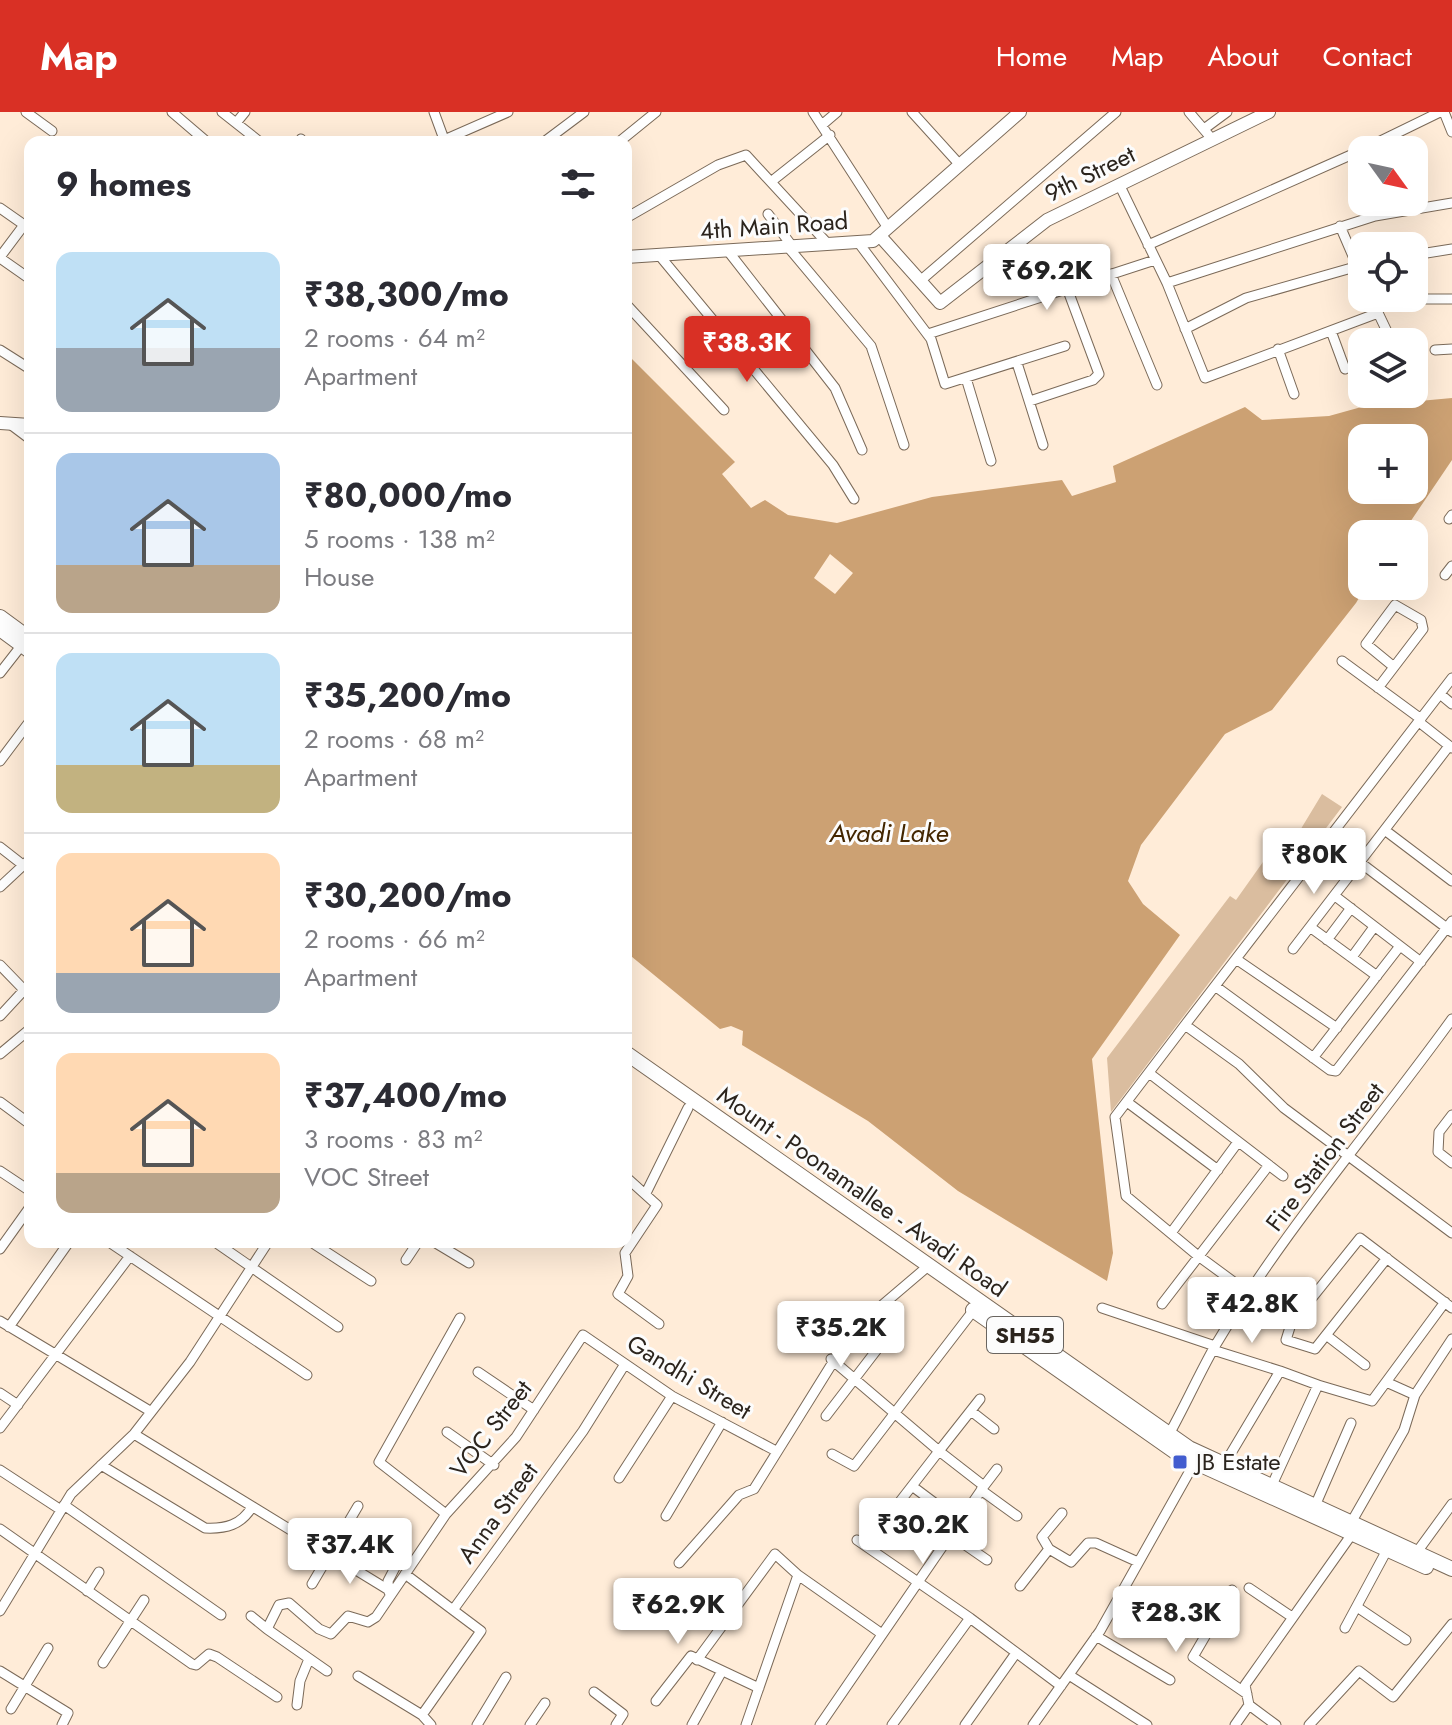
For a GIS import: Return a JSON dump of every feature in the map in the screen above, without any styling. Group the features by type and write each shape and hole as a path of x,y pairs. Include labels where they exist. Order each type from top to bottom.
{"main road":[{"path":"0,617 24,640"},
{"path":"0,629 24,641"},
{"name":"Mount - Poonamallee - Avadi Road","path":"632,1057 923,1270 973,1311 1166,1440 1197,1459 1452,1569"},
{"name":"Mount - Poonamallee - Avadi Road","path":"632,1069 1166,1440"},
{"name":"Mount - Poonamallee - Avadi Road","path":"1197,1459 1224,1465 1272,1485 1315,1506 1387,1550 1452,1578"}],"street":[{"path":"26,112 52,131"},
{"path":"172,112 200,136"},
{"path":"222,112 252,136"},
{"path":"236,123 245,112"},
{"path":"434,112 442,136"},
{"path":"455,136 508,112"},
{"path":"562,136 584,112"},
{"path":"626,136 656,112"},
{"path":"813,112 830,135 884,232"},
{"path":"823,124 837,112"},
{"name":"4th Main Road","path":"632,257 873,241 1020,112"},
{"path":"920,281 1116,112"},
{"path":"1189,112 1208,134 1227,112"},
{"name":"9th Street","path":"884,232 940,303 1047,220 1208,134 1269,112"},
{"path":"1394,135 1442,112 1452,132"},
{"path":"918,114 960,165"},
{"path":"772,181 830,135"},
{"path":"632,215 743,155 751,156 828,244"},
{"path":"1148,245 1348,156"},
{"path":"1119,184 1167,283 1205,378 1378,313 1385,328"},
{"path":"1167,283 1340,226 1452,203"},
{"path":"0,208 24,225"},
{"path":"768,214 790,247 871,346 904,445"},
{"path":"1340,226 1348,242"},
{"path":"24,230 0,258 24,275"},
{"path":"858,242 928,334 945,384 1065,346"},
{"path":"1428,253 1452,249"},
{"path":"728,251 835,388 862,450"},
{"path":"659,255 833,465 854,499"},
{"path":"928,334 1155,260"},
{"path":"1185,329 1246,298 1348,268"},
{"path":"1111,274 1157,385"},
{"path":"1030,401 1093,380 1099,374 1067,288"},
{"path":"1428,299 1452,299"},
{"path":"632,310 724,410"},
{"path":"1331,331 1345,369"},
{"path":"1278,349 1294,394"},
{"path":"1435,350 1452,349"},
{"path":"0,350 24,365"},
{"path":"1017,363 1043,445"},
{"path":"966,378 991,461"},
{"path":"5,423 24,435"},
{"path":"1445,575 1452,566"},
{"path":"1378,688 1394,667 1424,624 1399,605 1395,605 1366,644 1394,667"},
{"path":"0,673 24,646"},
{"path":"1293,949 1451,747 1342,661"},
{"path":"1291,1324 1197,1255 1126,1196 1115,1117 1452,678"},
{"path":"1440,694 1452,704"},
{"path":"0,761 24,729"},
{"path":"1386,831 1451,879"},
{"path":"1215,986 1330,1070 1342,1067 1450,927 1329,839"},
{"path":"0,847 24,860"},
{"path":"0,887 24,865"},
{"path":"1335,896 1421,962"},
{"path":"1327,940 1351,908"},
{"path":"1310,927 1377,976"},
{"path":"1352,957 1374,927"},
{"path":"1313,1058 1400,946"},
{"path":"1236,959 1337,1028"},
{"path":"0,965 24,989"},
{"path":"0,1016 24,995"},
{"name":"Fire Station Street","path":"1166,1440 1214,1348 1312,1203 1352,1156 1452,1019"},
{"path":"1185,1025 1239,1064 1284,1108 1452,1233"},
{"path":"0,1054 24,1034"},
{"path":"1149,1073 1283,1176"},
{"path":"0,1102 24,1116"},
{"path":"1127,1102 1218,1170"},
{"path":"646,1193 688,1108"},
{"path":"1452,1115 1436,1143 1438,1152 1452,1163"},
{"path":"1171,1233 1238,1142"},
{"path":"1162,1304 1269,1165"},
{"path":"0,1171 24,1187"},
{"path":"632,1182 657,1205 632,1242"},
{"path":"0,1249 24,1215"},
{"path":"1102,1308 1318,1385 1372,1401 1448,1305 1387,1258 1359,1239 1291,1324 1286,1340 1311,1350 1387,1258"},
{"path":"64,1248 5,1324 150,1411"},
{"path":"118,1248 307,1375"},
{"path":"223,1248 338,1327"},
{"path":"2,1605 62,1508 134,1434 190,1362 264,1248"},
{"path":"320,1248 371,1281"},
{"path":"406,1260 414,1248"},
{"path":"444,1248 469,1263"},
{"path":"628,1248 625,1253 628,1276 618,1294 659,1324"},
{"path":"0,1428 130,1256"},
{"path":"679,1563 739,1495 754,1489 831,1359 853,1330 923,1270"},
{"path":"832,1454 853,1467 973,1311"},
{"path":"446,1514 379,1462 460,1318"},
{"name":"VOC Street","path":"267,1629 283,1602 331,1634 348,1616 368,1622 446,1514 494,1465 583,1335"},
{"name":"Gandhi Street","path":"583,1335 672,1396 776,1451"},
{"path":"1326,1335 1365,1365"},
{"path":"1276,1725 1249,1705 1245,1685 1352,1528 1404,1430 1415,1395 1452,1339"},
{"path":"826,1416 882,1343"},
{"path":"831,1359 1017,1516"},
{"name":"Anna Street","path":"453,1610 583,1431 625,1364"},
{"path":"1224,1465 1280,1371"},
{"path":"478,1372 534,1410"},
{"path":"1386,1382 1415,1395"},
{"path":"1272,1485 1318,1385"},
{"path":"0,1393 18,1405"},
{"path":"619,1478 672,1396"},
{"path":"898,1504 980,1399"},
{"path":"971,1411 994,1429"},
{"path":"666,1516 722,1422"},
{"path":"1315,1506 1351,1423"},
{"path":"447,1432 494,1465"},
{"path":"134,1434 389,1592 400,1558 349,1522"},
{"path":"1038,1723 1096,1636 1197,1459"},
{"path":"101,1465 205,1528 224,1529 240,1522 252,1507"},
{"path":"820,1725 997,1469"},
{"path":"0,1470 221,1615"},
{"path":"912,1486 936,1504"},
{"path":"1417,1552 1452,1504"},
{"path":"312,1584 358,1506"},
{"path":"1062,1513 1042,1537 1049,1549 1071,1562 1088,1543 1096,1543 1138,1562"},
{"path":"0,1529 192,1664 196,1665 209,1654 217,1657 277,1697"},
{"path":"951,1535 987,1560"},
{"path":"857,1540 1061,1686"},
{"path":"1020,1586 1049,1549"},
{"path":"1345,1628 1387,1550"},
{"path":"697,1660 775,1554 798,1575 882,1634"},
{"path":"87,1591 99,1572"},
{"path":"405,1574 481,1631 422,1715"},
{"path":"746,1725 798,1575"},
{"path":"1249,1588 1292,1617"},
{"path":"1232,1590 1204,1634 1194,1659 1247,1694"},
{"path":"103,1663 144,1600"},
{"path":"1156,1606 1204,1634"},
{"path":"1357,1607 1406,1640"},
{"path":"251,1616 327,1671"},
{"path":"892,1725 970,1618"},
{"path":"1313,1724 1359,1671 1393,1697 1452,1624"},
{"path":"1096,1636 1170,1680"},
{"path":"11,1709 48,1648"},
{"path":"965,1725 1016,1653"},
{"path":"656,1701 691,1656 759,1688"},
{"path":"297,1705 300,1681 309,1659"},
{"path":"0,1671 68,1713 62,1725"},
{"path":"692,1725 722,1671"},
{"path":"1069,1675 1147,1725"},
{"path":"358,1676 422,1715 431,1725"},
{"path":"477,1725 506,1677"},
{"path":"594,1692 623,1714 616,1725"},
{"path":"530,1725 545,1703"},
{"path":"1235,1725 1249,1705"}],"shaded area":[{"path":"1322,794 1342,807 1111,1112 1107,1058 1230,896 1236,900 1285,831 1296,837"}],"water":[{"name":"Avadi Lake","path":"632,359 735,462 722,474 751,508 765,500 788,515 837,523 932,497 1062,480 1072,496 1116,482 1113,466 1245,407 1262,420 1329,416 1358,408 1428,408 1428,400 1452,398 1452,460 1428,496 1428,424 1348,424 1348,504 1422,504 1411,520 1348,520 1348,600 1358,600 1356,603 1272,710 1225,734 1141,845 1128,881 1143,904 1180,935 1092,1059 1113,1253 1107,1281 958,1191 868,1121 742,1045 743,1031 731,1026 720,1029 632,957","holes":["830,554 853,573 835,594 814,578"]}],"place":[{"name":"JB Estate","path":"1180,1462"}]}
